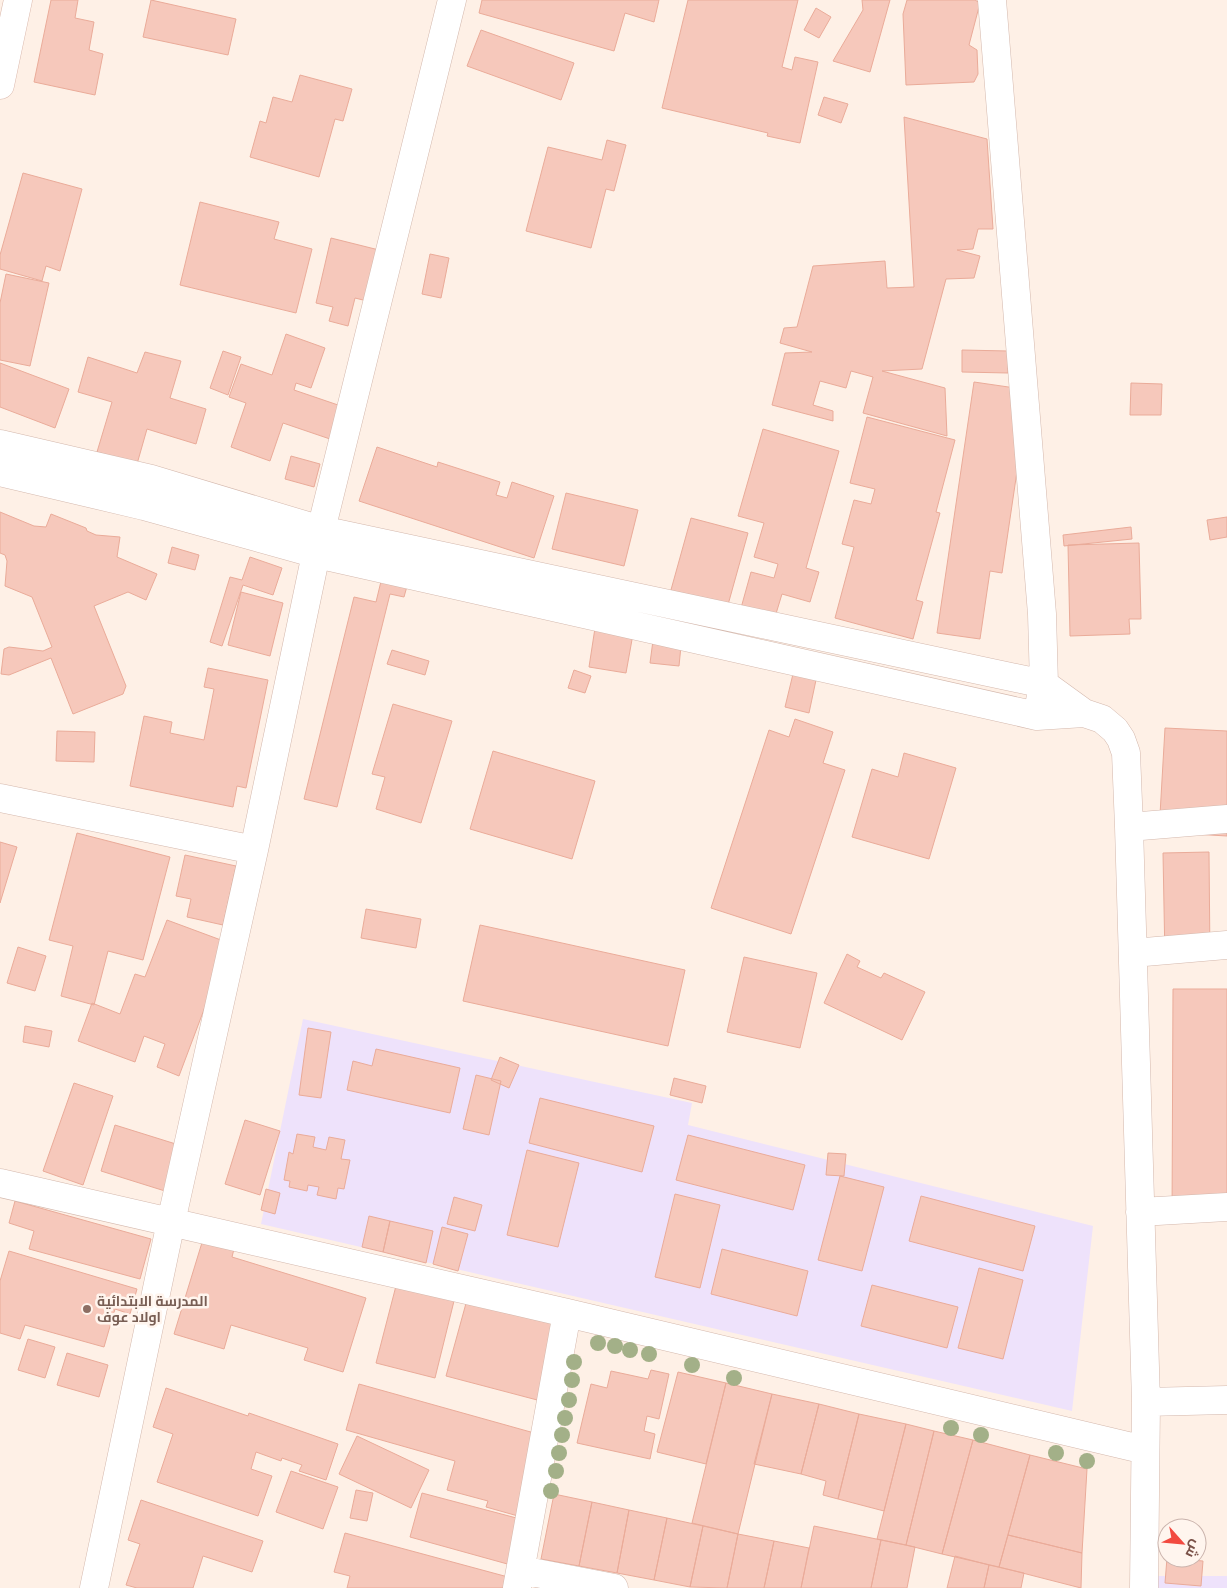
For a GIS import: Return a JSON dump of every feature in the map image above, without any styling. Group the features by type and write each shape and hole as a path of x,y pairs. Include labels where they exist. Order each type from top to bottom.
{"street":[{"path":"0,85 18,0"},
{"path":"94,1588 171,1222 254,850 319,542 452,0"},
{"path":"992,0 1041,604 1044,684 1037,716"},
{"path":"0,444 151,479 319,542 1037,716 1084,712"},
{"path":"0,472 144,506 319,542 1044,684 1084,712 1102,718 1115,730 1121,739 1126,754 1129,828 1146,1402 1144,1588"},
{"path":"0,798 254,850"},
{"path":"1129,828 1227,819"},
{"path":"1133,953 1227,945"},
{"path":"0,1183 567,1313 1145,1450"},
{"path":"1140,1212 1227,1207"},
{"path":"567,1313 519,1579 614,1588"},
{"path":"1146,1402 1227,1400"}],"shaded area":[{"path":"303,1019 692,1103 688,1125 1093,1226 1072,1411 261,1224"},
{"path":"1150,1576 1227,1576 1227,1588 1151,1588"}],"building":[{"path":"51,0 78,0 75,18 94,22 89,50 103,54 95,95 34,82"},
{"path":"151,0 236,19 228,55 143,37"},
{"path":"482,0 659,0 654,22 625,13 614,51 479,13"},
{"path":"688,0 798,0 782,67 792,70 795,57 818,62 800,143 767,136 768,133 662,108"},
{"path":"862,0 890,0 870,72 833,61 863,10"},
{"path":"907,0 975,0 980,3 969,45 977,50 978,74 974,82 906,85 903,14"},
{"path":"816,8 831,17 819,38 804,30"},
{"path":"481,30 574,63 561,100 467,66"},
{"path":"300,75 352,89 343,121 335,119 319,177 250,157 260,121 266,123 273,97 292,102"},
{"path":"824,97 848,104 841,123 818,115"},
{"path":"904,117 987,139 993,229 978,229 973,249 957,250 980,256 974,278 946,279 922,369 882,371 945,388 947,436 863,413 873,377 851,371 846,388 820,381 813,405 833,411 833,421 772,405 785,353 812,352 780,343 784,328 797,327 813,266 885,261 887,288 914,287"},
{"path":"607,140 626,145 614,191 606,189 591,248 526,231 548,147 602,160"},
{"path":"23,173 82,189 60,271 46,266 42,281 0,269 0,255"},
{"path":"200,202 279,222 274,239 312,249 296,313 180,285"},
{"path":"331,238 383,251 371,302 355,298 348,326 329,321 333,307 316,303"},
{"path":"430,254 449,258 441,298 422,294"},
{"path":"6,274 49,283 30,366 0,360 0,303"},
{"path":"286,334 325,348 311,388 296,383 294,390 341,406 330,439 283,423 270,461 231,447 246,403 229,397 241,364 272,375"},
{"path":"962,350 1008,351 1008,373 962,372"},
{"path":"223,351 241,357 228,395 210,388"},
{"path":"145,352 181,361 170,398 206,409 196,444 147,429 137,464 97,452 112,402 78,392 88,357 137,373"},
{"path":"0,363 69,389 55,428 0,407"},
{"path":"974,382 1029,390 1002,573 990,571 980,639 937,633"},
{"path":"1131,383 1162,384 1161,415 1130,415"},
{"path":"867,417 955,440 936,512 940,513 916,600 923,602 913,639 835,618 854,547 842,544 854,500 871,504 875,489 850,483"},
{"path":"763,429 839,451 806,568 819,572 810,602 782,594 775,617 741,608 751,572 774,578 778,564 754,557 764,523 738,516"},
{"path":"377,447 437,467 438,462 500,482 496,495 507,498 512,482 554,496 534,558 359,501"},
{"path":"291,456 320,464 314,487 285,479"},
{"path":"566,493 638,510 624,566 552,549"},
{"path":"0,512 34,526 46,527 51,514 86,528 87,531 96,535 120,537 117,557 157,574 146,600 128,592 94,606 126,686 123,694 73,714 51,658 9,675 1,674 4,649 9,647 43,651 52,647 32,597 5,586 7,561 5,555 0,553"},
{"path":"1227,517 1227,537 1210,540 1207,520"},
{"path":"691,518 748,533 726,612 669,597"},
{"path":"1131,527 1132,539 1064,546 1063,535"},
{"path":"1139,543 1141,619 1129,619 1130,634 1070,636 1068,545"},
{"path":"172,547 199,555 195,570 168,563"},
{"path":"250,557 282,568 273,595 243,585 222,646 210,642 230,577 242,580"},
{"path":"383,573 409,579 404,597 390,594 337,807 304,799 354,597 376,602"},
{"path":"241,592 283,603 270,656 228,645"},
{"path":"595,628 633,634 626,673 589,667"},
{"path":"654,633 682,636 679,666 650,663"},
{"path":"392,650 429,661 425,675 387,664"},
{"path":"208,668 268,680 246,788 237,786 233,807 130,786 144,716 172,722 170,733 204,740 214,689 204,687"},
{"path":"574,670 591,676 585,693 568,688"},
{"path":"793,674 816,680 809,713 785,707"},
{"path":"393,704 452,721 421,823 376,809 385,777 372,774"},
{"path":"795,719 833,732 823,763 845,770 791,934 711,908 769,730 789,737"},
{"path":"1165,728 1227,731 1227,836 1159,832"},
{"path":"57,731 95,732 94,762 56,761"},
{"path":"493,751 595,781 572,859 470,829"},
{"path":"904,753 956,768 929,859 852,837 872,769 898,777"},
{"path":"77,833 170,857 143,960 108,951 94,1005 61,996 73,946 49,940"},
{"path":"0,842 17,847 0,903"},
{"path":"1209,852 1210,960 1165,960 1163,853"},
{"path":"185,855 236,866 223,925 187,917 191,899 176,896"},
{"path":"366,909 421,919 416,948 361,938"},
{"path":"167,920 229,943 179,1076 157,1067 165,1044 144,1036 135,1062 78,1041 92,1003 120,1014 135,974 145,977"},
{"path":"480,925 685,970 668,1046 463,1001"},
{"path":"18,947 46,956 35,991 7,983"},
{"path":"847,954 860,961 857,967 881,978 884,973 925,992 902,1040 824,1003"},
{"path":"744,957 817,973 800,1048 727,1032"},
{"path":"1173,989 1227,989 1227,1220 1172,1220"},
{"path":"25,1026 52,1031 49,1047 23,1042"},
{"path":"308,1028 331,1032 321,1098 299,1095"},
{"path":"376,1049 460,1068 450,1113 347,1090 353,1061 372,1066"},
{"path":"500,1057 519,1065 509,1088 491,1080"},
{"path":"476,1075 501,1081 489,1135 463,1129"},
{"path":"674,1078 706,1086 702,1103 670,1095"},
{"path":"74,1083 113,1096 83,1185 43,1171"},
{"path":"540,1098 654,1126 642,1172 529,1143"},
{"path":"245,1120 280,1131 260,1195 225,1184"},
{"path":"115,1125 179,1145 165,1191 101,1171"},
{"path":"297,1134 315,1137 313,1147 326,1150 329,1137 345,1140 341,1159 350,1160 344,1189 338,1188 336,1199 317,1195 319,1187 308,1185 307,1191 289,1187 290,1181 284,1180 289,1152 293,1154"},
{"path":"688,1135 805,1165 793,1210 676,1180"},
{"path":"527,1150 579,1163 558,1247 507,1235"},
{"path":"828,1153 846,1154 844,1176 826,1175"},
{"path":"840,1176 884,1187 862,1271 818,1260"},
{"path":"266,1189 280,1193 275,1214 261,1210"},
{"path":"675,1194 720,1205 700,1288 655,1277"},
{"path":"921,1196 1035,1226 1023,1271 909,1241"},
{"path":"454,1197 482,1205 475,1231 447,1224"},
{"path":"15,1201 151,1239 140,1279 29,1249 34,1231 9,1223"},
{"path":"369,1216 390,1221 383,1252 362,1247"},
{"path":"390,1221 433,1231 426,1263 383,1252"},
{"path":"442,1227 468,1234 458,1271 433,1264"},
{"path":"204,1236 235,1245 232,1257 366,1298 343,1372 304,1360 308,1348 231,1325 224,1349 174,1334"},
{"path":"722,1249 808,1271 797,1316 711,1294"},
{"path":"9,1251 137,1289 130,1314 115,1309 104,1347 25,1325 20,1339 0,1333 0,1281"},
{"path":"979,1268 1023,1280 1003,1359 958,1348"},
{"path":"397,1282 454,1301 435,1378 376,1363"},
{"path":"872,1285 958,1307 947,1348 861,1326"},
{"path":"468,1296 562,1321 541,1401 446,1376"},
{"path":"28,1339 55,1347 45,1378 18,1370"},
{"path":"67,1353 108,1365 99,1397 57,1385"},
{"path":"651,1370 669,1374 659,1419 647,1416 644,1431 655,1434 650,1459 577,1443 591,1384 607,1388 611,1371 648,1379"},
{"path":"678,1372 726,1383 706,1464 657,1452"},
{"path":"726,1383 772,1394 738,1534 692,1523"},
{"path":"359,1384 545,1436 518,1516 486,1507 488,1501 447,1490 455,1461 346,1430"},
{"path":"166,1388 248,1416 249,1413 338,1444 326,1480 299,1471 302,1465 282,1458 281,1461 256,1452 251,1469 272,1476 258,1516 157,1482 173,1434 153,1427"},
{"path":"772,1394 819,1404 801,1474 754,1464"},
{"path":"819,1404 859,1414 838,1499 823,1495 826,1481 801,1474"},
{"path":"859,1414 906,1424 884,1511 838,1499"},
{"path":"906,1424 934,1431 906,1545 877,1539"},
{"path":"934,1431 973,1440 942,1554 906,1545"},
{"path":"357,1436 429,1470 411,1508 339,1474"},
{"path":"973,1440 1030,1455 999,1567 942,1554"},
{"path":"1030,1455 1087,1469 1082,1553 1008,1535"},
{"path":"291,1471 338,1487 323,1529 276,1512"},
{"path":"356,1490 373,1493 367,1521 350,1518"},
{"path":"422,1493 524,1520 511,1565 410,1537"},
{"path":"554,1494 592,1502 579,1566 541,1559"},
{"path":"141,1500 263,1541 252,1572 203,1556 193,1588 137,1588 126,1585 140,1544 128,1540"},
{"path":"592,1502 629,1510 617,1573 579,1566"},
{"path":"629,1510 667,1518 654,1580 617,1573"},
{"path":"667,1518 703,1526 690,1587 654,1580"},
{"path":"703,1526 738,1534 727,1588 690,1587"},
{"path":"814,1526 881,1540 871,1588 801,1588"},
{"path":"345,1533 508,1577 505,1588 347,1588 350,1576 334,1572"},
{"path":"738,1534 774,1541 764,1588 727,1588"},
{"path":"1008,1535 1082,1553 1081,1588 999,1567"},
{"path":"881,1540 915,1547 907,1588 871,1588"},
{"path":"774,1541 809,1548 801,1588 764,1588"},
{"path":"955,1556 989,1565 984,1588 947,1588"},
{"path":"989,1565 1024,1573 1021,1588 984,1588"},
{"path":"1166,1568 1202,1568 1201,1586 1165,1583"}],"place":[{"name":"المدرسة الابتدائية اولاد عوف","path":"87,1309"}]}
